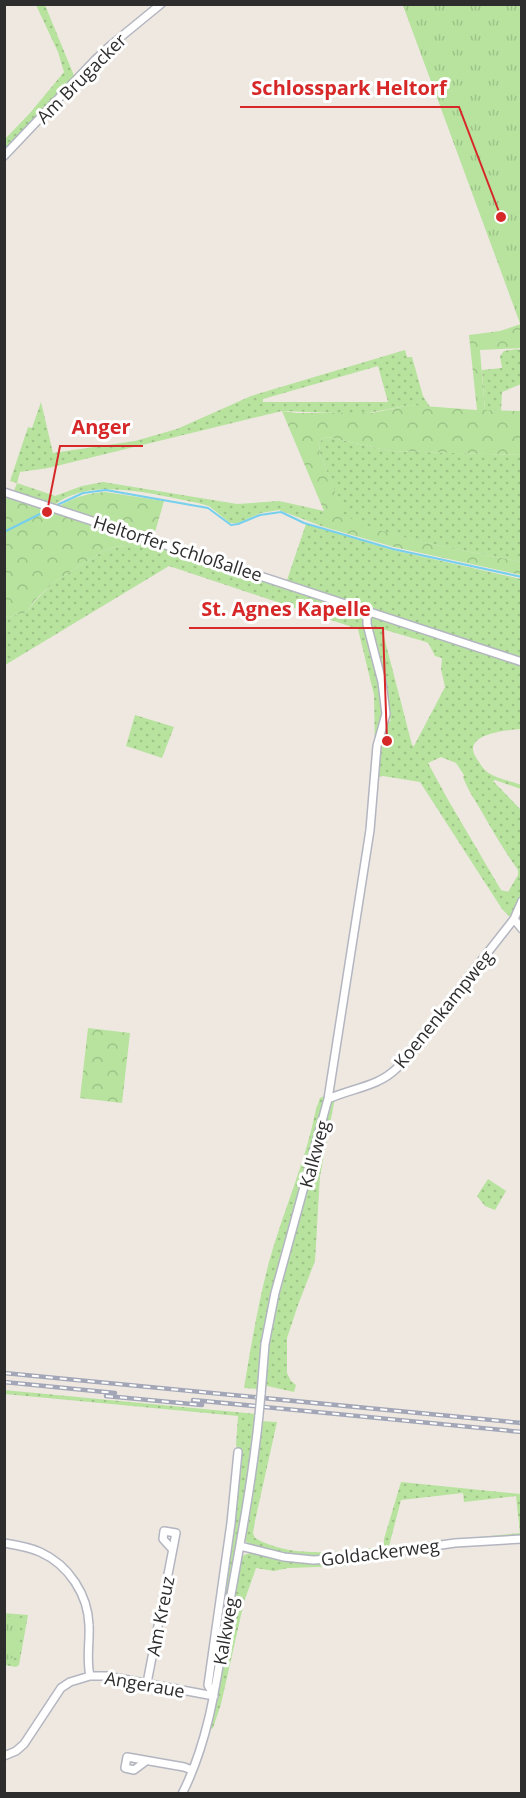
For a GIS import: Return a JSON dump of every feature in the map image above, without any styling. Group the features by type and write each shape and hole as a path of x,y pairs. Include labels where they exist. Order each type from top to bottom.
{"street":[{"name":"Am Brugacker","path":"4,156 95,60 161,4"},
{"name":"Heltorfer Schloßallee","path":"4,492 522,662"},
{"name":"Kalkweg","path":"182,1794 206,1731 214,1696 254,1463 265,1344 275,1293 328,1099 370,830 377,746 386,709 382,682 367,624 367,611"},
{"path":"522,901 514,919 522,929"},
{"name":"Koenenkampweg","path":"328,1099 376,1083 390,1074 412,1051 514,919"},
{"name":"Kalkweg","path":"214,1696 208,1685 231,1523 238,1452"},
{"name":"Goldackerweg","path":"240,1546 284,1557 324,1560 443,1544 522,1539"},
{"path":"4,1543 45,1554 64,1569 76,1583 86,1604 89,1623 87,1656 90,1676"},
{"name":"Am Kreuz","path":"147,1683 172,1549"},
{"name":"Angeraue","path":"4,1756 24,1744 61,1688 70,1682 90,1676 98,1675 214,1696"},
{"path":"146,1761 192,1770"}],"green space":[{"path":"36,5 45,5 75,78 5,154 5,139 64,72 58,52"},
{"path":"403,5 521,5 521,324"},
{"path":"403,5 521,5 521,326"},
{"path":"521,324 521,348 480,350 485,410 521,411 521,455 391,451 328,437 322,439 319,444 320,453 343,513 375,529 400,536 521,562 521,575 394,547 324,527 324,511 282,411 372,413 410,405 477,410 469,335 500,331"},
{"path":"405,350 407,357 412,357 423,396 430,407 410,405 363,414 282,411 48,468 20,472 17,483 10,481 28,427 32,428 41,402 53,453 135,441 177,429 251,396","holes":["378,366 388,402 263,402 263,399"]},
{"path":"521,350 521,384 502,392 501,411 485,410 482,370 502,368 500,356 504,351"},
{"path":"328,437 391,451 521,455 521,562 400,536 356,522 343,514 320,453 319,444 322,439"},
{"path":"103,482 237,504 279,501 324,511 324,527 279,510 261,513 238,523 230,523 209,506 143,492 104,489 85,491 53,506 13,493 17,483 55,496 82,486"},
{"path":"105,492 164,501 153,539 58,507 80,496"},
{"path":"5,493 133,535 131,543 105,550 54,582 34,601 27,612 5,618"},
{"path":"306,524 393,550 521,579 521,660 286,583"},
{"path":"133,535 358,610 371,642 384,701 383,720 375,751 374,695 358,629 169,566 5,665 5,618 27,612 54,582 105,550 131,543"},
{"path":"374,615 521,663 521,729 487,735 474,744 473,751 482,767 489,773 521,785 521,789 493,781 521,810 521,896 511,918 502,909 420,782 376,777 377,747 385,721 391,721 387,711 369,619","holes":["382,629 426,642 435,656 442,658 441,669 445,687 414,746","441,757 456,763 464,775 472,796 518,870 518,875 508,892 501,890 428,763"]},
{"path":"135,715 174,727 162,758 126,746"},
{"path":"88,1028 130,1033 122,1103 80,1098"},
{"path":"324,1096 326,1098 274,1291 259,1389 244,1388 269,1262 306,1148 316,1109 320,1098"},
{"path":"335,1098 320,1176 315,1261 287,1338 287,1373 296,1385 294,1392 263,1385 267,1350 290,1244 328,1107"},
{"path":"488,1179 506,1191 495,1210 485,1206 477,1196"},
{"path":"4,1390 257,1414 252,1463 215,1679 211,1680 239,1453 236,1445 238,1416 5,1394"},
{"path":"260,1421 277,1422 255,1521 253,1533 255,1538 269,1545 300,1551 333,1552 381,1547 379,1550 351,1556 298,1558 250,1546 244,1535"},
{"path":"401,1482 521,1494 521,1536 518,1538 391,1550 384,1545","holes":["463,1493 464,1502 516,1496 520,1533 389,1546 401,1500"]},
{"path":"253,1552 283,1558 390,1553 386,1557 346,1566 288,1568 274,1571 256,1568 244,1602 221,1704 213,1728 207,1731 240,1560 244,1555"},
{"path":"4,1613 28,1615 19,1665 16,1667 5,1665"},
{"path":"5,1616 16,1617 20,1621 18,1647 13,1658 5,1660"}],"waterway":[{"path":"55,506 83,493 106,490 208,508 231,525 260,515 281,512 304,523 393,549 522,577"},
{"path":"4,532 50,509"}],"railway":[{"path":"4,1373 522,1423"},
{"path":"4,1382 115,1393"},
{"path":"106,1396 202,1405"},
{"path":"193,1400 522,1432"}],"place":[{"name":"Schlosspark Heltorf","path":"501,217"},
{"name":"Anger","path":"47,512"},
{"name":"St. Agnes Kapelle","path":"387,741"}]}
